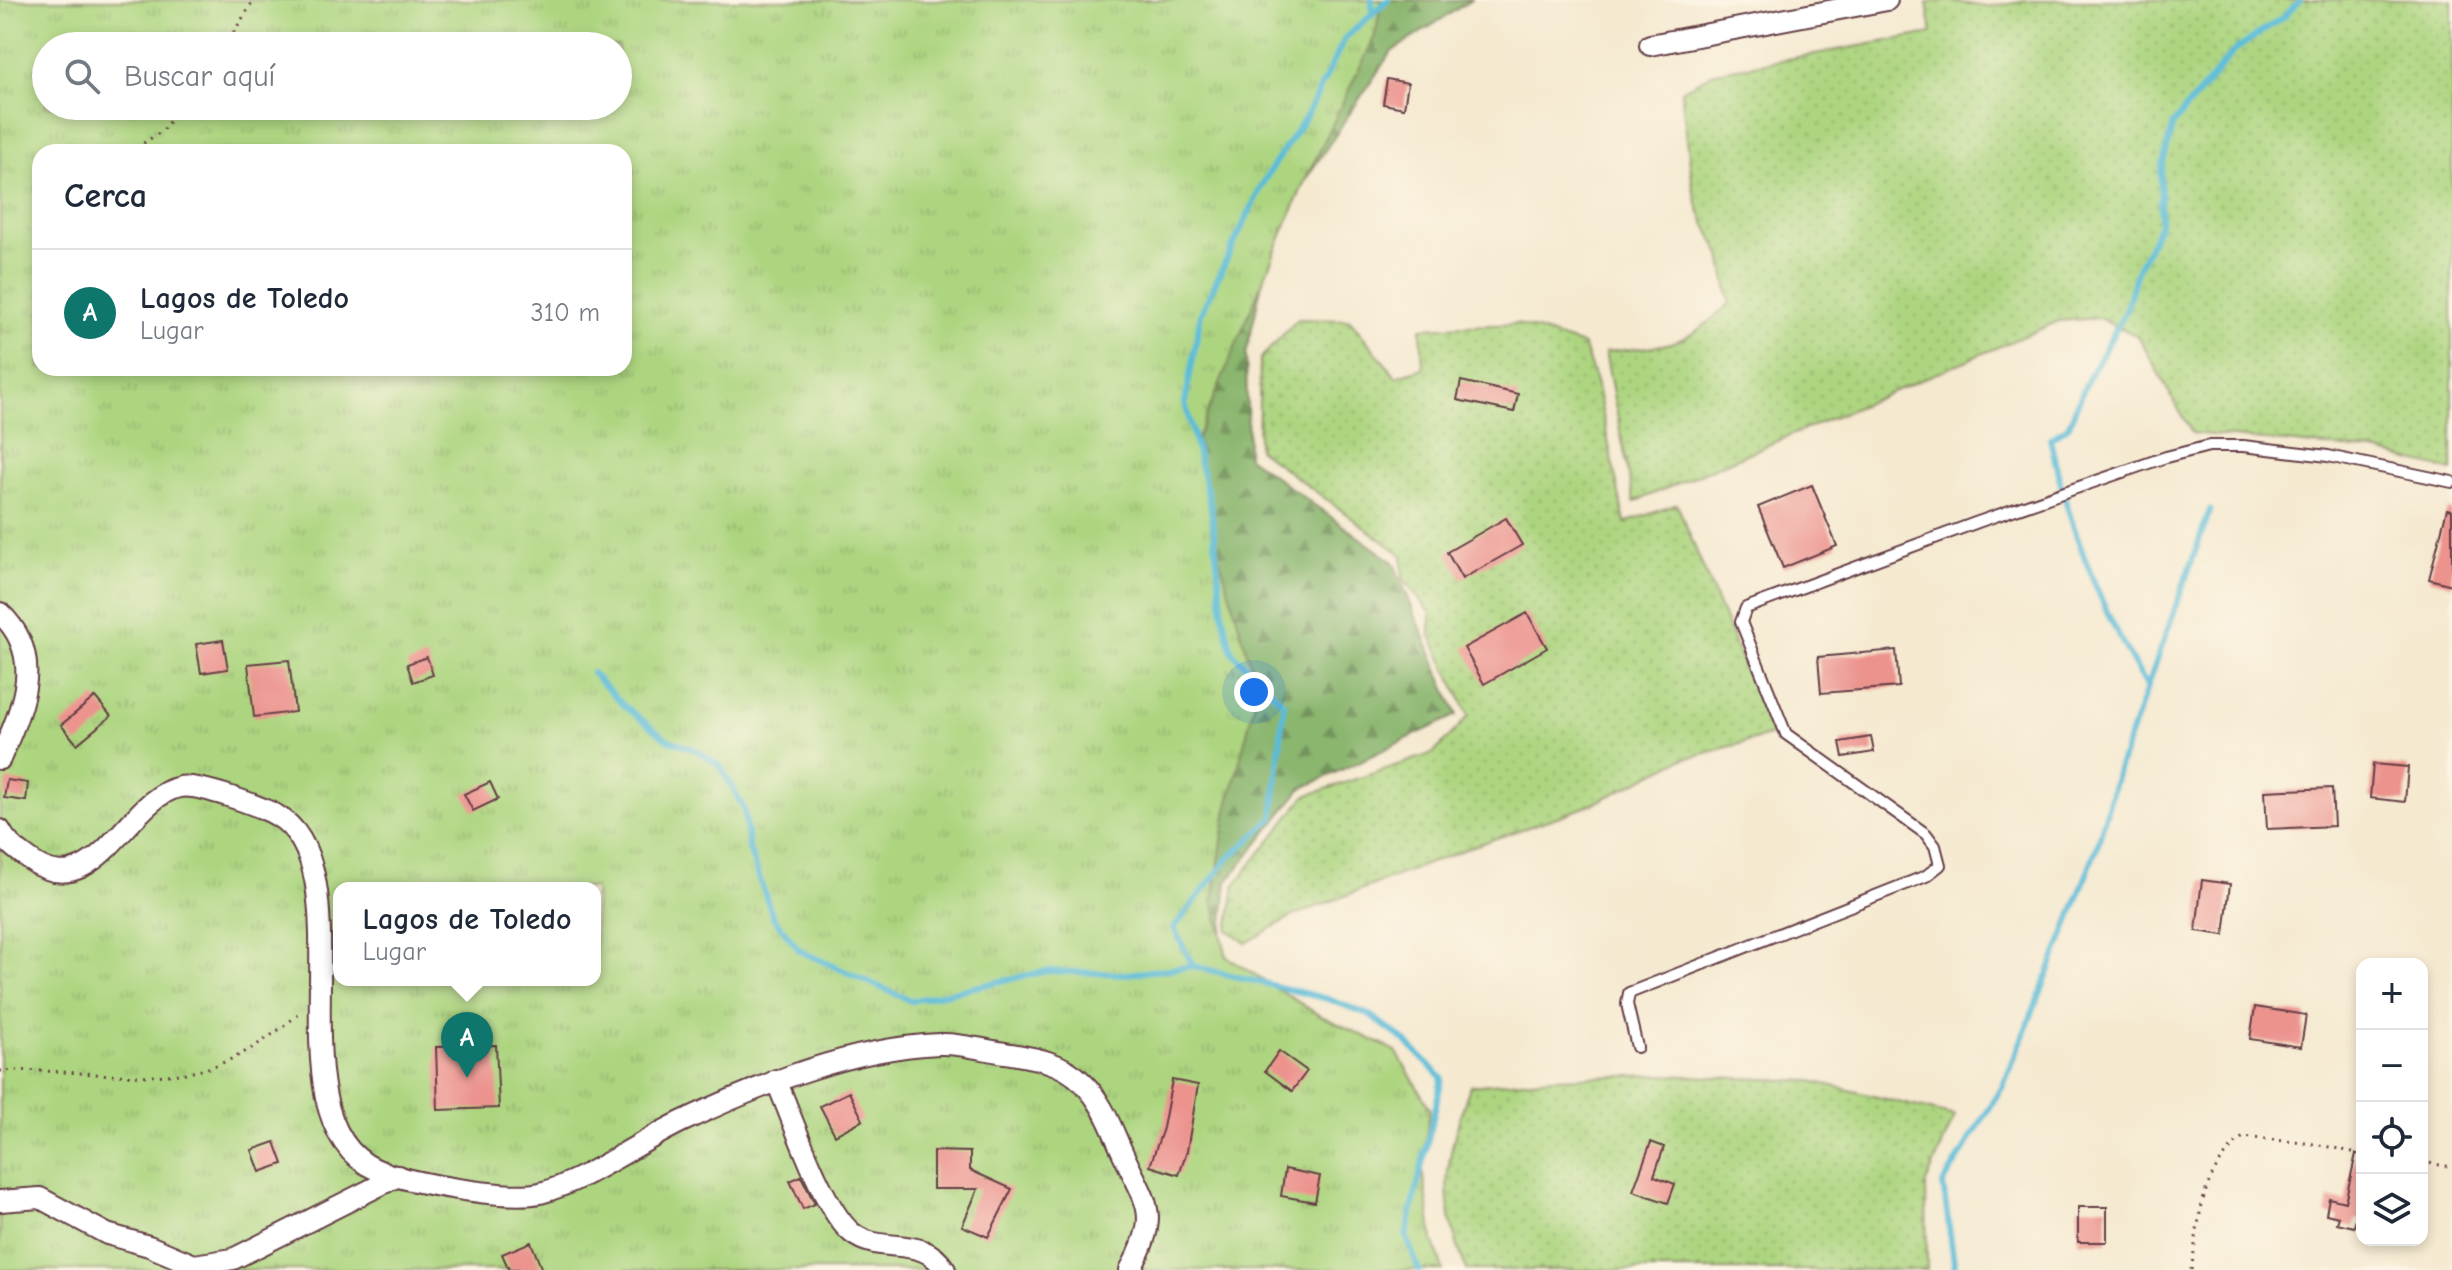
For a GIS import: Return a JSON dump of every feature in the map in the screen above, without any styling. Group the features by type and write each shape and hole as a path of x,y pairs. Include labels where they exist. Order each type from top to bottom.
{"street":[{"path":"1650,45 1887,0"},
{"path":"0,613 9,622 27,658 25,702 0,759"},
{"path":"0,830 6,842 41,869 66,872 88,863 106,850 155,799 181,786 204,790 278,815 298,835 312,861 317,886 319,998 327,1099 333,1125 350,1150 373,1168 422,1183 538,1193 680,1122 776,1080 885,1051 942,1044 1049,1060 1081,1081 1103,1108 1150,1216 1149,1237 1130,1270"},
{"path":"776,1080 824,1190 844,1225 855,1236 930,1252 945,1270"},
{"path":"0,1201 40,1198 107,1234 149,1246 194,1265 207,1265 249,1251 398,1176"}],"lane":[{"path":"1637,1047 1627,1004 1629,993 1926,876 1940,865 1935,846 1926,834 1786,734 1741,622 1746,608 1978,522 2166,457 2209,446 2291,450 2452,482"}],"path":[{"path":"234,32 254,0"},
{"path":"142,144 162,131 170,120"},
{"path":"0,1071 145,1074 203,1069 250,1049 319,998"},
{"path":"2191,1270 2207,1178 2225,1152 2243,1137 2315,1144 2356,1153"},
{"path":"2428,1163 2452,1167"}],"green space":[{"path":"0,0 1382,0 1375,36 1303,185 1197,438 1216,547 1258,690 1226,814 1213,901 1227,957 1319,1015 1396,1051 1430,1109 1422,1164 1433,1240 1443,1270 0,1270"},
{"path":"1032,0 1471,0 1391,52 1275,225 1246,354 1248,457 1393,562 1457,715 1301,789 1227,882 1222,932 1110,999"},
{"path":"1945,0 1986,7 2027,0 2452,0 2452,471 2375,451 2192,433 2138,336 2099,318 2059,321 1634,502 1605,352 1674,342 1700,329 1730,303 1721,255 1699,211 1693,188 1681,91 1715,72 1932,33 1927,3"},
{"path":"1298,319 1350,320 1396,377 1423,368 1421,328 1518,324 1583,345 1596,382 1625,523 1677,504 1772,735 1680,760 1591,805 1471,847 1293,916 1246,943 1228,930 1235,885 1305,796 1434,753 1469,716 1430,634 1431,613 1403,579 1402,555 1258,449 1260,359"},
{"path":"1660,1075 1812,1081 1955,1116 1926,1183 1927,1270 1467,1270 1451,1220 1448,1178 1455,1135 1470,1086 1552,1078"}],"building":[{"path":"1387,79 1408,83 1404,108 1383,104"},
{"path":"1461,381 1518,394 1514,412 1457,400"},
{"path":"1812,485 1837,546 1783,568 1758,507"},
{"path":"2447,509 2452,510 2452,585 2429,579"},
{"path":"1506,518 1522,545 1462,579 1447,552"},
{"path":"1527,613 1547,648 1484,684 1464,648"},
{"path":"223,640 228,669 201,673 196,644"},
{"path":"1896,650 1899,687 1821,693 1818,657"},
{"path":"427,657 433,675 413,682 407,664"},
{"path":"289,660 295,712 254,717 248,664"},
{"path":"95,697 111,716 77,744 61,725"},
{"path":"1871,737 1874,752 1843,757 1840,742"},
{"path":"2373,764 2408,767 2405,802 2370,798"},
{"path":"7,780 28,783 26,801 4,798"},
{"path":"490,782 498,799 473,811 464,794"},
{"path":"2332,788 2334,826 2267,829 2265,791"},
{"path":"2202,880 2230,884 2224,935 2196,931"},
{"path":"2255,1007 2306,1015 2301,1047 2250,1039"},
{"path":"496,1045 499,1108 438,1110 436,1047"},
{"path":"1279,1051 1307,1071 1292,1091 1265,1071"},
{"path":"1172,1080 1198,1085 1187,1151 1179,1175 1150,1166 1163,1128"},
{"path":"849,1092 863,1120 835,1135 820,1106"},
{"path":"275,1142 283,1164 260,1172 252,1150"},
{"path":"1651,1142 1664,1147 1654,1176 1675,1184 1668,1203 1633,1191"},
{"path":"933,1151 970,1152 970,1170 1012,1189 988,1237 962,1226 978,1189 933,1189"},
{"path":"2356,1154 2354,1227 2337,1223 2339,1217 2326,1214 2329,1198 2345,1202"},
{"path":"1285,1169 1320,1176 1315,1202 1281,1196"},
{"path":"801,1176 815,1204 803,1209 790,1181"},
{"path":"2078,1207 2107,1207 2107,1242 2078,1242"},
{"path":"531,1242 542,1270 509,1270 502,1254"}],"waterway":[{"path":"1372,0 1372,16"},
{"path":"1193,966 1174,928 1227,860 1273,818 1284,704 1232,652 1223,616 1211,507 1185,403 1201,313 1265,179 1308,113 1345,38 1388,0"},
{"path":"2148,687 2116,630 2088,567 2066,501 2050,438 2068,427 2088,379 2126,311 2137,271 2160,224 2161,171 2173,124 2235,50 2286,15 2300,0"},
{"path":"1955,1270 1943,1184 2003,1086 2067,927 2097,847 2118,770 2210,510"},
{"path":"592,673 625,707 667,739 698,751 721,767 744,809 749,849 773,917 800,951 911,1001 1047,971 1127,974 1193,966 1328,999 1370,1015 1404,1040 1442,1078 1406,1236 1419,1270"}],"place":[{"name":"Lagos de Toledo","path":"467,1078"}]}
